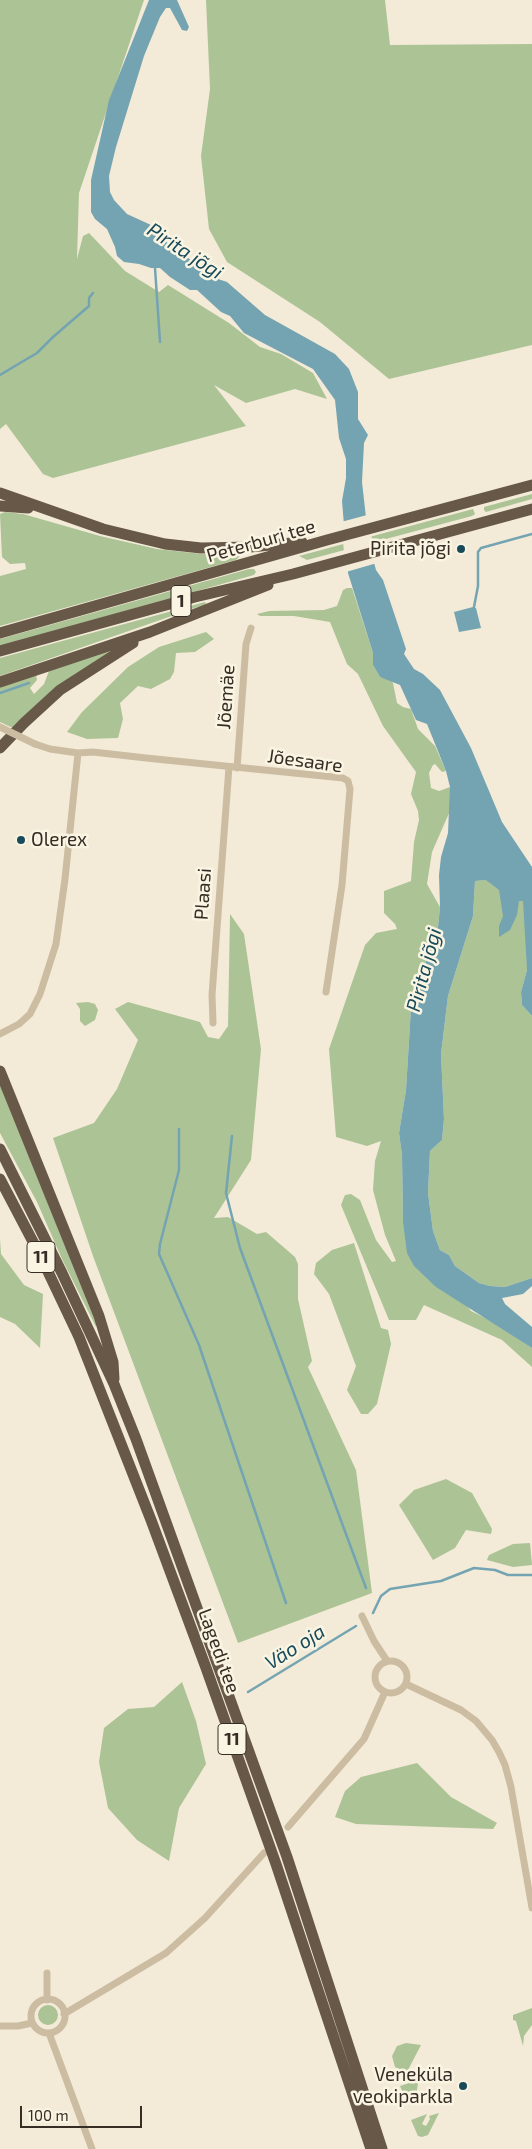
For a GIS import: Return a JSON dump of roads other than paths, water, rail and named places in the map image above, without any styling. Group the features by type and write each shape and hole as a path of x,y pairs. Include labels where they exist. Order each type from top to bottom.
{"highway":[{"name":"Peterburi tee","path":"0,633 326,540 532,485"},
{"path":"0,493 52,512 132,537 201,548 250,547 326,540"},
{"path":"0,506 52,512"},
{"name":"Peterburi tee","path":"0,651 195,597 293,574 532,509"},
{"path":"0,682 150,632 240,598 293,574"},
{"path":"0,748 60,690 150,632"},
{"path":"0,1071 100,1316 114,1362 114,1384"},
{"name":"11","path":"0,1149 58,1264 114,1384"},
{"name":"Lagedi tee","path":"0,1179 79,1337 154,1529 205,1664 276,1864 370,2148"},
{"name":"Lagedi tee","path":"114,1384 149,1475 287,1857 382,2149"}],"street":[{"name":"Jõemäe","path":"237,768 246,644 251,628"},
{"name":"Jõesaare","path":"0,727 35,744 78,754 93,752 344,778 350,784 342,885 326,992"},
{"path":"0,1034 19,1024 33,1010 56,944 78,754"},
{"name":"Plaasi","path":"213,1023 212,995 229,767"},
{"path":"362,1616 374,1641 387,1660"},
{"path":"387,1660 397,1661 405,1668 407,1673 406,1684 395,1693 385,1692 377,1686 374,1676 378,1666 387,1660"},
{"path":"406,1684 461,1710 476,1721 500,1752 511,1787 532,1908"},
{"path":"288,1827 364,1739 385,1692"},
{"path":"64,2014 116,1985 173,1947 205,1918 264,1853"},
{"path":"47,1973 47,2000"},
{"path":"47,2000 55,2001 61,2006 64,2014 61,2027 49,2033 42,2032 32,2023 31,2015 34,2007 40,2002 47,2000"},
{"path":"0,2026 18,2026 32,2023"},
{"path":"49,2033 92,2149"}],"water":[{"path":"149,0 177,0 189,27 187,31 182,30 170,8 166,8 160,17 144,56 116,147 109,176 110,192 114,200 127,214 151,225 164,240 215,278 227,282 265,315 335,354 349,369 358,392 358,419 368,435 364,443 362,482 369,544 376,570 383,580 406,649 404,654 414,669 423,674 440,690 471,748 502,822 532,867 532,1016 522,1005 521,992 527,970 523,901 519,901 517,915 510,930 499,937 499,926 503,916 499,890 486,880 475,881 473,916 448,996 441,1054 444,1119 442,1140 430,1151 428,1193 433,1231 440,1250 449,1255 455,1266 479,1283 490,1286 505,1287 532,1278 532,1286 523,1294 502,1298 505,1304 532,1327 532,1348 436,1287 414,1266 407,1253 403,1222 402,1155 399,1133 406,1090 411,1008 425,967 429,946 438,927 440,907 439,875 441,857 448,833 450,787 446,771 427,724 416,720 400,685 380,677 373,665 373,653 348,573 342,501 346,478 346,459 339,438 335,400 313,369 244,333 230,316 221,312 197,290 190,290 160,268 124,262 117,256 107,229 95,219 91,212 91,180 109,100"},
{"path":"473,607 476,608 481,628 459,632 454,612"}],"waterway":[{"path":"155,268 160,342"},
{"path":"0,375 37,353 89,306 89,298 93,293"},
{"path":"474,607 478,586 478,552 481,548 532,534"},
{"path":"0,693 29,683"},
{"path":"179,1129 179,1170 159,1254 199,1345 286,1603"},
{"path":"232,1136 226,1193 240,1248 366,1588"},
{"name":"Väo oja","path":"373,1613 381,1596 390,1589 441,1581 474,1568 495,1570 508,1575 532,1575"},
{"name":"Väo oja","path":"248,1692 356,1626"}],"place":[{"name":"Pirita jõgi","path":"461,549"},
{"name":"Olerex","path":"21,840"},
{"name":"Veneküla veokiparkla","path":"463,2086"}]}
